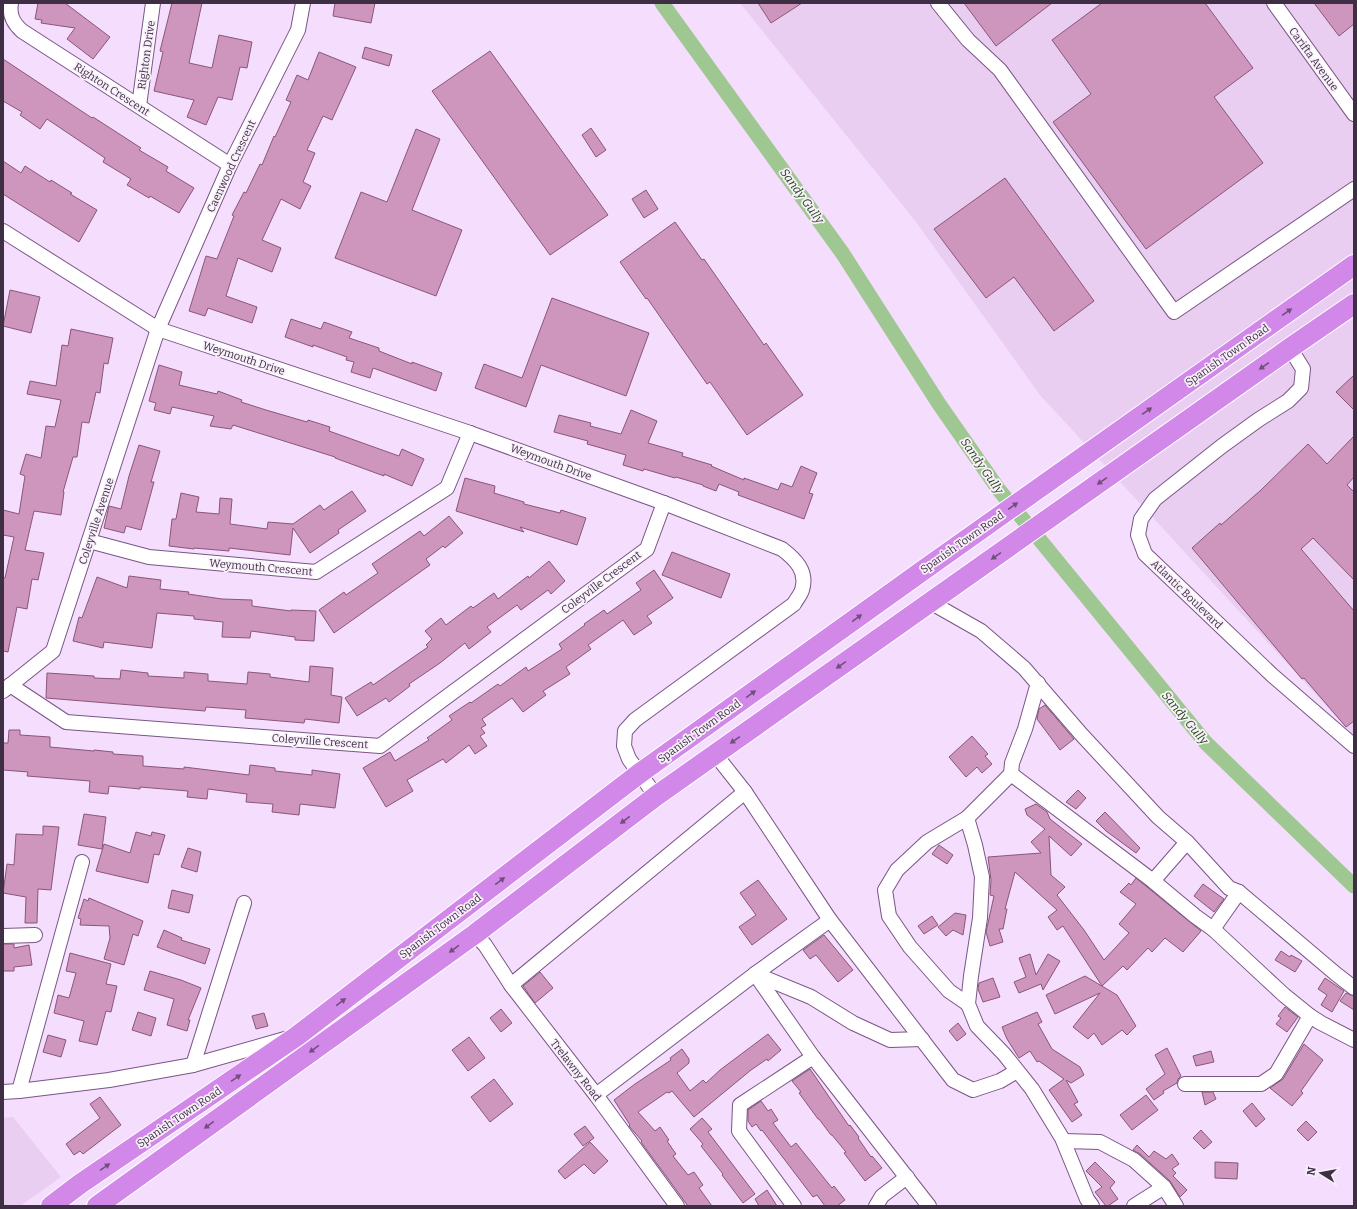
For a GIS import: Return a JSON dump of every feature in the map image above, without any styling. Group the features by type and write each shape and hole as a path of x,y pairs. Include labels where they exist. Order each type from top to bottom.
{"highway":[{"name":"Spanish Town Road","path":"51,1206 80,1184 297,1036 640,774 925,569 1354,265"},
{"name":"Spanish Town Road","path":"97,1206 475,934 656,796 1354,304"},
{"path":"80,1184 97,1206"}],"street":[{"name":"Righton Crescent","path":"11,3 10,10 12,18 15,25 22,31 230,165"},
{"name":"Righton Drive","path":"139,106 153,3"},
{"name":"Caenwood Crescent","path":"158,329 230,165 298,30 303,3"},
{"path":"938,3 968,40 1000,70 1174,312 1354,189"},
{"name":"Carifta Avenue","path":"1274,3 1354,114"},
{"name":"Weymouth Drive","path":"3,232 158,329 470,433 664,503 782,549 796,560 803,575 802,590 794,604 635,720 625,731 624,746 629,759 656,796"},
{"name":"Coleyville Avenue","path":"6,688 53,651 158,329"},
{"name":"Atlantic Boulevard","path":"1290,348 1303,369 1301,388 1288,401 1258,420 1222,446 1155,499 1141,519 1138,534 1145,554 1159,568 1272,675 1354,746"},
{"name":"Weymouth Crescent","path":"89,541 149,557 316,572 447,488 470,433"},
{"name":"Coleyville Crescent","path":"6,688 66,722 380,746 647,549 664,503"},
{"path":"930,602 981,631 1024,668 1081,734 1158,817 1187,842 1229,888 1239,892 1354,988"},
{"path":"968,1004 949,991 910,947 889,916 885,890 896,870 927,842 967,818 1012,774 1012,763 1025,729 1038,684"},
{"path":"715,754 745,792 830,920 953,1080 973,1090 1000,1081 1017,1071"},
{"path":"1012,774 1153,881 1213,929 1310,1016 1354,1040"},
{"path":"510,985 745,792"},
{"path":"967,818 982,876 980,918 968,1004 977,1026 1004,1054 1032,1089 1064,1141 1086,1199 1092,1206"},
{"path":"1153,881 1187,842"},
{"path":"19,1091 82,862"},
{"path":"1213,929 1239,892"},
{"path":"193,1064 244,903"},
{"path":"596,1095 755,974 830,920"},
{"name":"Trelawny Road","path":"475,934 485,945 510,985 596,1095 677,1206"},
{"path":"3,936 35,935"},
{"path":"755,974 811,997 853,1023 890,1040 922,1039"},
{"path":"755,974 813,1057 929,1206"},
{"path":"1185,1084 1261,1084 1276,1074 1310,1016"},
{"path":"3,1092 109,1080 193,1064 297,1036"},
{"path":"794,1206 739,1131 740,1105 813,1057"},
{"path":"1064,1141 1100,1142 1134,1160 1164,1187 1176,1206"},
{"path":"876,1206 882,1196 907,1177"},
{"path":"1134,1206 1164,1187"}],"shaded area":[{"path":"740,3 1354,3 1354,736 1040,395 916,222"},
{"path":"13,1117 61,1177 20,1206 3,1206 3,1118"}],"building":[{"path":"38,3 65,3 110,37 93,59 67,39 75,28 41,23 42,20 35,19"},
{"path":"172,3 202,3 189,63 212,68 219,35 252,42 247,68 240,67 232,100 218,97 206,125 187,117 194,100 154,91 163,52 160,51"},
{"path":"335,3 375,3 371,23 333,16"},
{"path":"758,3 802,3 771,23"},
{"path":"964,3 1052,3 996,46"},
{"path":"1102,3 1205,3 1253,68 1214,97 1263,163 1146,249 1053,122 1091,94 1052,40"},
{"path":"1314,3 1354,3 1354,24 1339,36"},
{"path":"365,47 392,55 389,66 362,58"},
{"path":"490,51 608,215 550,255 432,91"},
{"path":"319,52 356,67 332,120 323,116 307,150 315,153 303,182 311,186 300,209 281,199 262,240 281,248 272,272 238,258 226,296 257,307 252,323 208,308 205,316 189,311 206,256 217,259 234,216 232,215 244,192 246,193 260,164 262,165 274,136 275,137 291,102 286,100 297,75 308,80"},
{"path":"3,59 92,118 93,117 141,148 139,150 168,167 166,171 194,188 179,213 150,196 149,198 127,185 131,179 103,162 105,158 47,119 40,129 20,115 22,112 3,101"},
{"path":"591,128 606,150 596,157 582,135"},
{"path":"416,129 440,139 412,210 462,230 436,296 335,258 361,192 387,202"},
{"path":"3,161 21,173 25,166 50,182 51,180 72,193 70,194 97,210 79,242 3,194"},
{"path":"1005,178 1094,301 1054,331 1014,277 986,298 934,229"},
{"path":"646,190 658,209 644,218 632,199"},
{"path":"675,222 702,260 704,259 764,345 766,343 803,395 747,435 710,382 707,384 620,262"},
{"path":"10,290 40,297 31,333 3,326"},
{"path":"552,298 649,333 626,396 541,365 526,407 475,388 484,364 522,378"},
{"path":"291,319 321,329 324,322 352,332 349,338 379,348 379,351 412,364 412,362 442,373 436,391 373,368 370,378 351,372 354,362 346,360 347,357 285,337"},
{"path":"71,329 113,338 108,364 104,363 100,393 96,392 89,423 82,422 77,457 73,457 63,492 61,515 34,511 25,550 44,553 38,580 32,579 27,609 17,607 8,652 3,651 3,578 5,578 14,537 3,535 3,510 19,514 25,476 20,474 26,454 41,458 46,426 55,427 61,400 27,394 30,381 56,386 62,345 68,346"},
{"path":"159,365 182,372 179,385 217,394 218,391 242,400 241,402 307,422 308,420 330,427 329,431 399,456 402,449 424,459 412,486 384,474 384,476 335,457 233,425 231,429 210,426 214,416 172,407 170,414 154,410 156,403 149,401"},
{"path":"1354,375 1354,410 1336,392"},
{"path":"631,410 657,421 648,443 683,453 682,456 712,465 711,466 744,480 744,478 778,490 781,483 792,487 801,466 817,473 809,493 813,494 804,519 738,495 739,492 719,484 716,491 703,485 676,477 675,478 644,469 643,471 623,465 626,455 587,444 588,441 554,432 559,415 591,423 590,426 621,434"},
{"path":"1354,436 1354,477 1347,485 1354,492 1354,580 1313,538 1301,549 1354,611 1354,721 1346,727 1304,678 1302,679 1192,548 1261,490 1308,444 1327,464"},
{"path":"139,445 160,451 151,482 154,482 141,530 126,526 124,533 104,528 109,506 121,509 129,476"},
{"path":"465,478 495,486 494,493 524,502 524,504 560,513 561,510 586,518 577,545 520,527 524,532 456,511"},
{"path":"352,491 366,511 338,530 339,533 310,553 293,528 290,555 229,548 229,551 169,546 172,519 176,519 181,493 199,497 196,512 219,514 220,498 232,499 230,524 267,529 268,522 293,524 320,505 324,510"},
{"path":"449,516 463,533 445,548 443,546 426,559 430,565 334,633 319,610 344,592 346,595 378,573 372,564 420,531 424,536"},
{"path":"672,552 730,574 721,598 662,575"},
{"path":"549,561 565,581 551,594 548,590 521,610 517,605 487,627 491,632 469,649 465,643 440,663 409,684 410,686 389,702 386,698 357,716 345,698 371,682 373,685 428,647 426,645 432,639 425,631 441,618 446,625 471,606 473,608 494,593 498,599 528,576 529,578"},
{"path":"654,570 673,598 647,616 652,623 634,635 623,620 588,645 591,649 566,667 570,674 543,691 546,695 523,712 512,698 482,719 486,725 481,728 485,733 480,736 487,746 475,754 469,745 446,763 443,759 407,780 413,791 386,807 363,768 390,752 395,761 429,740 427,738 452,720 449,716 498,684 500,686 526,667 528,671 562,649 559,644 585,625 584,624 604,610 607,614 641,590 636,583"},
{"path":"129,576 161,580 160,589 189,592 188,594 222,599 252,600 252,606 291,611 316,611 314,641 295,640 295,637 251,631 250,638 222,637 223,622 194,619 194,616 157,613 152,648 104,642 103,648 73,641 79,617 82,618 97,577 127,588"},
{"path":"310,666 333,668 331,695 342,697 339,723 305,719 304,723 245,718 246,710 206,707 205,711 46,698 47,673 120,679 121,670 148,673 148,676 184,678 184,672 208,674 208,681 247,684 248,672 270,674 270,677 309,682"},
{"path":"1045,705 1074,739 1060,750 1037,719 1039,709"},
{"path":"9,730 20,730 20,735 50,737 50,747 94,750 113,752 113,754 143,756 143,766 184,769 184,767 249,775 250,765 275,768 275,771 312,775 312,770 340,774 335,808 300,804 299,815 272,812 273,804 246,802 247,794 208,789 207,799 187,797 188,791 140,787 140,789 109,786 108,794 89,792 90,781 27,776 28,772 3,770 3,743 8,743"},
{"path":"972,736 988,754 985,756 992,764 982,773 977,767 966,777 949,757"},
{"path":"1078,790 1086,798 1076,809 1066,802"},
{"path":"1036,804 1047,812 1050,819 1082,844 1071,856 1049,836 1051,875 1065,887 1057,895 1084,930 1104,960 1129,933 1119,924 1136,904 1120,892 1129,883 1131,885 1136,878 1201,931 1183,952 1165,938 1152,952 1148,948 1127,970 1123,966 1102,986 1063,926 1057,930 1048,917 1057,910 1015,872 1005,909 1007,909 1003,929 999,929 1003,942 990,946 986,932 994,896 990,895 991,880 988,857 1041,853 1031,842 1045,829 1027,815 1025,809"},
{"path":"1105,812 1140,848 1136,853 1106,831 1096,821"},
{"path":"84,814 106,817 102,849 78,845"},
{"path":"43,826 59,827 51,890 38,889 37,923 25,923 26,897 3,893 7,864 14,865 16,834 43,835"},
{"path":"136,832 151,836 152,832 165,835 159,855 154,854 148,883 96,871 104,844 130,853"},
{"path":"939,845 953,855 947,864 932,854"},
{"path":"188,848 201,852 197,872 181,867"},
{"path":"758,880 787,919 752,945 739,927 756,915 740,893"},
{"path":"1203,884 1224,899 1214,912 1194,896"},
{"path":"172,890 193,895 189,913 168,908"},
{"path":"89,898 143,921 138,936 133,934 124,965 104,959 110,938 109,926 80,925 81,919 78,918 84,899 88,901"},
{"path":"955,913 966,915 963,935 953,930 946,936 938,927"},
{"path":"932,916 938,925 924,934 918,926"},
{"path":"164,930 182,938 181,940 210,949 205,964 157,947"},
{"path":"824,935 853,970 838,982 816,955 810,959 803,950"},
{"path":"3,944 14,944 14,948 29,945 32,965 14,967 14,971 3,971"},
{"path":"1281,951 1290,957 1291,955 1302,961 1295,972 1275,960"},
{"path":"70,953 111,964 106,984 117,986 111,1012 106,1011 97,1045 79,1041 84,1021 54,1013 58,995 69,998 76,973 66,971"},
{"path":"1030,954 1036,975 1048,954 1060,961 1043,990 1041,984 1019,993 1014,982 1026,977 1019,958"},
{"path":"150,971 181,980 201,988 188,1020 190,1020 187,1031 167,1025 174,999 144,990"},
{"path":"540,972 553,988 535,1003 523,986"},
{"path":"1085,976 1117,995 1136,1026 1127,1035 1122,1030 1102,1045 1094,1033 1088,1039 1073,1027 1100,993 1055,1014 1046,995"},
{"path":"993,978 1000,997 983,1002 978,989 979,983"},
{"path":"1325,978 1344,991 1332,1012 1321,1005 1327,995 1318,989"},
{"path":"1346,993 1354,996 1354,1010 1340,1001"},
{"path":"1285,1007 1298,1017 1287,1032 1276,1024 1281,1018 1278,1016"},
{"path":"501,1009 512,1023 501,1032 490,1018"},
{"path":"138,1012 156,1018 151,1036 132,1030"},
{"path":"1037,1012 1042,1022 1038,1024 1052,1049 1080,1067 1084,1075 1071,1083 1066,1080 1078,1102 1074,1104 1082,1115 1072,1122 1049,1090 1064,1079 1039,1061 1037,1062 1030,1051 1019,1058 1007,1039 1002,1027"},
{"path":"264,1013 268,1026 256,1029 252,1016"},
{"path":"958,1023 966,1034 957,1041 949,1031"},
{"path":"768,1034 781,1050 768,1061 767,1059 751,1070 694,1117 672,1091 669,1093 667,1092 638,1112 655,1131 660,1127 676,1154 673,1156 688,1175 694,1172 703,1185 699,1188 712,1206 688,1206 641,1142 642,1141 629,1126 630,1125 614,1100 671,1060 670,1058 682,1049 689,1059 689,1063 677,1073 690,1091 703,1080 706,1083 720,1070"},
{"path":"48,1035 66,1040 61,1057 43,1052"},
{"path":"469,1037 485,1058 468,1071 452,1050"},
{"path":"1304,1044 1323,1060 1301,1091 1303,1093 1292,1106 1270,1088 1283,1079"},
{"path":"1167,1048 1181,1076 1177,1083 1163,1091 1164,1093 1154,1100 1146,1089 1165,1074 1155,1055"},
{"path":"1211,1051 1214,1062 1196,1066 1193,1056"},
{"path":"810,1069 849,1126 850,1125 859,1137 858,1138 871,1157 872,1156 882,1168 865,1181 844,1153 846,1152 818,1119 799,1093 801,1092 792,1081"},
{"path":"494,1079 513,1104 490,1122 471,1097"},
{"path":"1202,1092 1213,1092 1216,1099 1205,1105"},
{"path":"1146,1095 1158,1110 1132,1130 1120,1115"},
{"path":"100,1097 121,1125 83,1154 80,1151 74,1155 66,1144 100,1118 90,1104"},
{"path":"761,1101 768,1111 771,1109 778,1120 773,1123 791,1147 796,1143 832,1188 834,1186 845,1200 837,1206 825,1206 817,1195 813,1197 762,1130 761,1131 756,1124 752,1127 748,1121 748,1110"},
{"path":"1252,1103 1265,1119 1256,1127 1243,1111"},
{"path":"702,1118 712,1129 708,1132 755,1194 743,1203 701,1146 703,1144 690,1129"},
{"path":"1306,1121 1317,1132 1308,1141 1297,1130"},
{"path":"585,1126 594,1138 583,1146 574,1134"},
{"path":"1201,1130 1212,1142 1204,1149 1193,1138"},
{"path":"590,1142 608,1161 594,1174 584,1164 565,1179 558,1171"},
{"path":"1137,1145 1149,1157 1154,1151 1166,1159 1172,1154 1179,1164 1172,1169 1176,1173 1173,1176 1187,1190 1180,1197 1170,1181 1140,1154 1133,1150"},
{"path":"1095,1162 1115,1182 1110,1188 1118,1199 1108,1206 1106,1206 1095,1192 1102,1187 1086,1171"},
{"path":"1215,1162 1238,1163 1237,1179 1215,1178"},
{"path":"767,1190 777,1206 759,1206 755,1199"}],"waterway":[{"name":"Sandy Gully","path":"662,3 843,254 939,404 999,490 1206,743 1354,886"}]}
